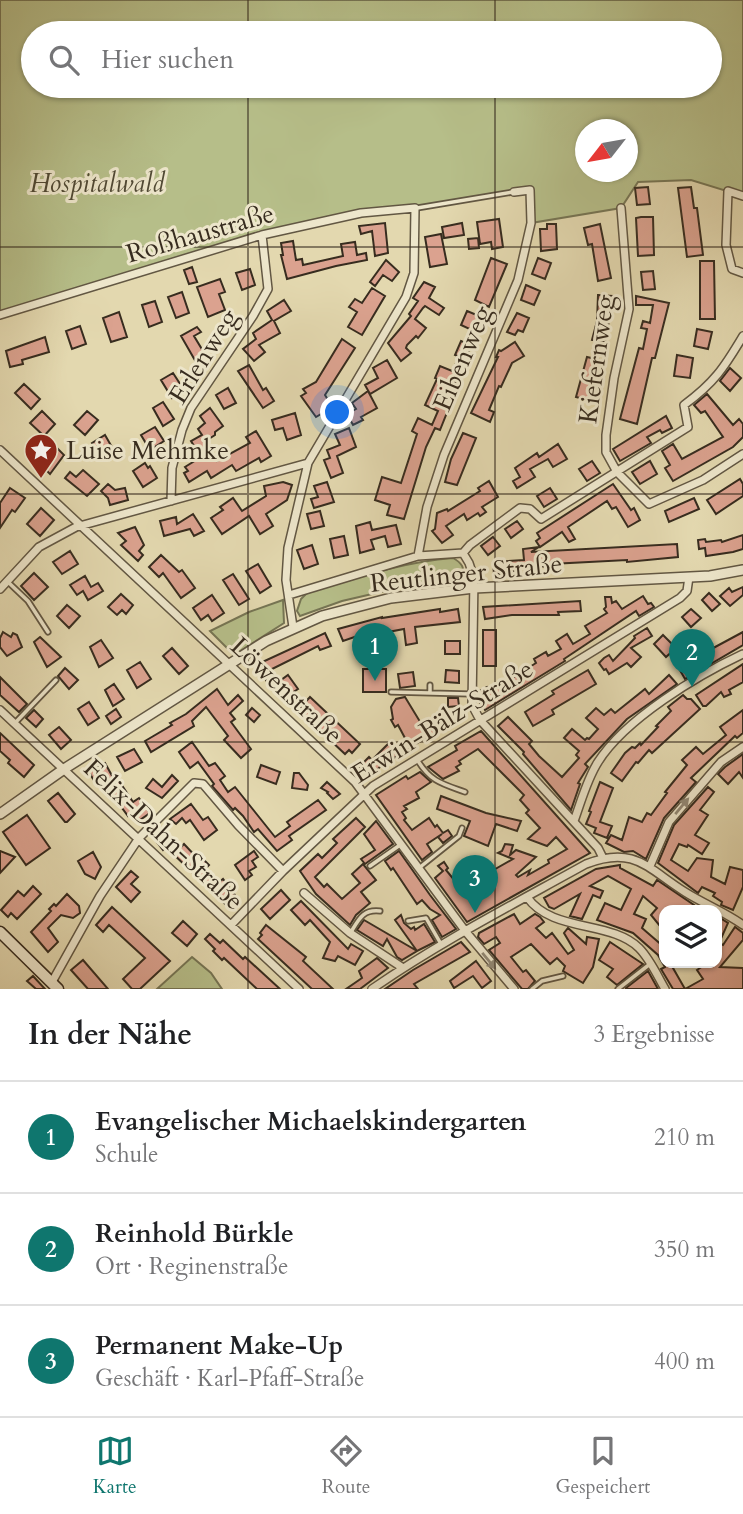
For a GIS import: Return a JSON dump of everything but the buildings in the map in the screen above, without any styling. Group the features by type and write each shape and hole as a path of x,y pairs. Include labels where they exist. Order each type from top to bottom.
{"main road":[{"path":"0,932 55,986"}],"street":[{"name":"Eibenweg","path":"418,556 427,507 444,455 522,268 531,223 530,191 514,192"},
{"path":"743,196 727,191 726,245 732,268 743,273"},
{"path":"293,627 286,580 288,548 308,463 406,298 414,273 415,208"},
{"name":"Roßhaustraße","path":"0,315 262,235 361,213 415,208"},
{"name":"Kiefernweg","path":"617,472 606,452 606,435 614,378 629,309 621,208"},
{"name":"Erlenweg","path":"171,501 172,468 191,408 236,343 268,289 262,235"},
{"path":"603,858 598,848 574,821 480,720 472,705 474,574 463,553 520,508 530,509 541,519 688,427 689,420 684,405 707,388 743,336"},
{"name":"Löwenstraße","path":"0,450 364,792 466,932 514,989"},
{"path":"617,472 649,504 704,480 743,454"},
{"path":"0,589 39,547 60,534 308,463"},
{"name":"Reutlinger Straße","path":"289,595 418,556 463,553"},
{"name":"Reutlinger Straße","path":"0,814 64,769 229,664 293,627 348,608 391,598 474,588 689,577 743,570"},
{"name":"Erwin-Bälz-Straße","path":"231,925 364,792 680,598 687,591 689,577"},
{"path":"574,821 597,763 617,737 670,696 724,662 743,654"},
{"name":"Felix-Dahn-Straße","path":"0,710 299,989"},
{"path":"650,866 669,822 721,761 743,747"},
{"path":"55,986 58,975 100,896 139,838 194,783 203,784 283,871"},
{"path":"372,989 442,945 586,864 603,858 624,858 650,866 682,890 743,925"},
{"path":"304,893 350,933 403,968"},
{"path":"527,897 532,904 567,922 624,938 638,948 665,989"}],"lane":[{"path":"415,208 514,192"},
{"path":"6,581 28,601 48,632"},
{"path":"15,723 56,680"},
{"path":"430,685 430,693"},
{"path":"391,692 472,694"},
{"path":"416,759 434,780 465,792"},
{"path":"419,868 459,836 462,828"},
{"path":"370,866 402,844"},
{"path":"350,933 363,913 380,911"},
{"path":"408,921 426,918 442,945"},
{"path":"618,989 650,964"},
{"path":"532,989 542,981 563,976"}],"green space":[{"name":"Hospitalwald","path":"0,0 743,0 743,196 691,180 638,182 621,208 531,223 530,191 402,209 262,235 0,317"},
{"path":"453,558 463,568 464,577 459,581 385,591 342,601 300,616 297,611 301,599 307,593 397,567"},
{"path":"283,600 284,623 234,655 210,631 249,612"},
{"path":"192,957 211,973 222,989 157,989"}],"place":[{"name":"Luise Mehmke","path":"41,480"},
{"name":"Evangelischer Michaelskindergarten","path":"375,681"},
{"name":"Reinhold Bürkle","path":"692,687"},
{"name":"Permanent Make-Up","path":"475,913"}]}
